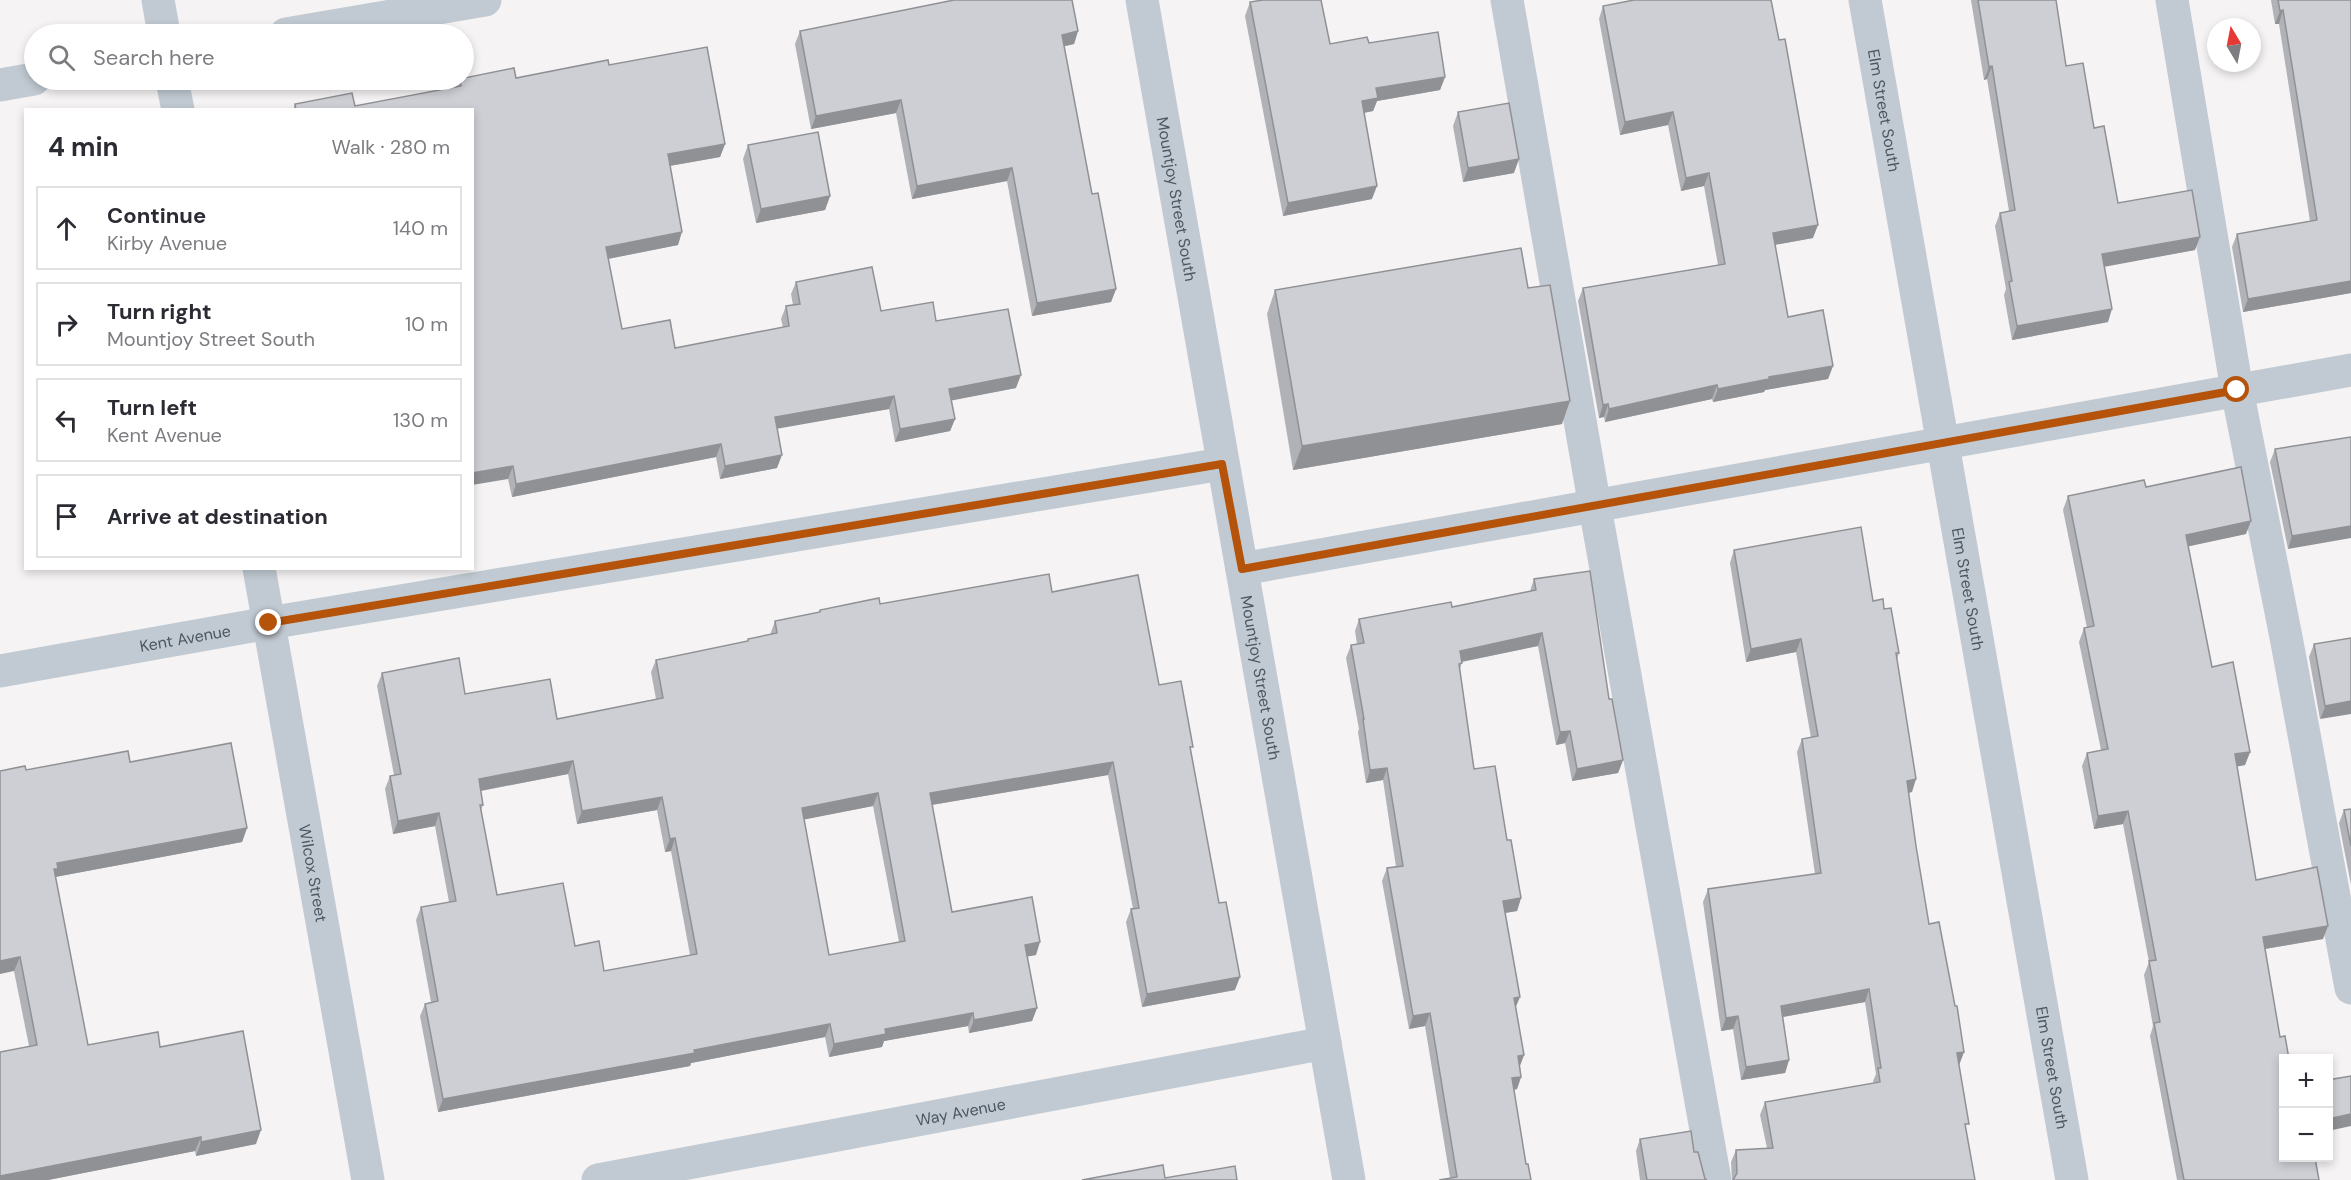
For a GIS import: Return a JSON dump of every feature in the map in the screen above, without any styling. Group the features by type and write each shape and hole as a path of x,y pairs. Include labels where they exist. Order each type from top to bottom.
{"street":[{"path":"158,0 163,24"},
{"path":"345,24 485,0"},
{"name":"Mountjoy Street South","path":"1142,0 1349,1180"},
{"path":"1507,0 1594,507 1715,1180"},
{"name":"Elm Street South","path":"1865,0 2072,1180"},
{"path":"2172,0 2237,390 2286,637 2351,988"},
{"path":"0,85 24,81"},
{"path":"174,90 178,108"},
{"path":"1242,569 2351,370"},
{"name":"Kent Avenue","path":"0,671 269,623 1222,464"},
{"name":"Wilcox Street","path":"259,570 368,1180"},
{"name":"Way Avenue","path":"598,1180 1325,1043"}],"building":[{"path":"954,0 1072,0 1078,31 1062,35 1092,194 1098,193 1116,289 1037,303 1012,168 917,186 901,100 816,116 800,31"},
{"path":"1321,0 1330,44 1367,37 1369,43 1438,32 1445,77 1376,88 1378,98 1362,101 1377,186 1288,203 1250,2"},
{"path":"1634,0 1771,0 1779,40 1785,39 1818,225 1773,233 1788,317 1823,310 1833,366 1718,389 1717,385 1609,409 1608,404 1603,405 1583,288 1725,264 1709,173 1686,178 1673,112 1625,122 1603,6"},
{"path":"1978,0 2056,0 2066,66 2083,63 2094,128 2104,126 2118,203 2192,190 2200,237 2102,254 2112,309 2017,326 2000,213 2015,210 1992,66 1989,67"},
{"path":"2278,0 2351,0 2351,281 2248,299 2237,234 2317,220 2283,10 2280,11"},
{"path":"707,47 725,144 668,154 682,232 606,247 622,329 670,320 675,348 789,326 786,306 800,304 796,282 872,267 881,311 933,302 936,321 1008,309 1021,375 949,389 955,419 900,429 894,396 775,417 782,455 725,466 721,444 516,484 513,466 474,473 474,108 296,108 295,104 352,93 355,106 440,90 474,90 474,76 514,68 516,78 608,60 609,65"},
{"path":"1509,103 1519,159 1468,168 1458,112"},
{"path":"818,132 830,196 761,209 748,145"},
{"path":"1521,248 1528,288 1550,285 1570,401 1302,446 1275,290"},
{"path":"2351,437 2351,526 2292,536 2275,449"},
{"path":"2241,467 2251,521 2186,535 2212,667 2233,662 2250,752 2235,754 2256,880 2317,867 2328,926 2263,937 2280,1037 2285,1036 2288,1054 2279,1054 2279,1162 2316,1162 2319,1180 2184,1180 2154,1023 2160,1022 2149,961 2156,960 2128,811 2098,816 2087,753 2108,749 2084,628 2094,626 2068,496 2144,480 2146,487"},
{"path":"1861,527 1873,601 1883,599 1884,609 1891,608 1899,653 1896,653 1916,779 1907,781 1916,846 1929,924 1939,922 1955,1006 1957,1006 1964,1052 1957,1053 1969,1124 1965,1124 1975,1180 1733,1180 1737,1173 1736,1150 1773,1148 1765,1102 1880,1082 1878,1068 1881,1068 1869,989 1781,1006 1789,1060 1746,1067 1738,1016 1726,1018 1708,889 1821,873 1802,739 1818,736 1801,639 1751,649 1734,550"},
{"path":"1590,571 1609,699 1612,699 1623,760 1577,769 1570,731 1560,732 1542,633 1460,651 1462,663 1459,664 1474,769 1495,766 1507,840 1511,840 1521,898 1503,901 1520,997 1514,998 1524,1055 1518,1056 1521,1077 1512,1078 1526,1164 1528,1164 1531,1180 1439,1180 1457,1177 1430,1013 1413,1016 1387,868 1403,866 1387,768 1370,770 1351,645 1364,643 1359,619 1451,602 1452,607 1536,590 1534,579"},
{"path":"1049,574 1052,592 1138,575 1159,685 1181,681 1193,747 1190,747 1219,903 1226,902 1240,977 1147,994 1131,909 1139,908 1113,762 930,793 952,912 1032,897 1040,942 1025,945 1037,1008 974,1020 973,1013 885,1029 886,1034 834,1044 830,1024 694,1050 695,1053 443,1099 425,1004 438,1001 421,907 456,901 439,813 398,821 390,776 401,774 382,673 459,658 465,694 550,679 557,719 663,698 656,660 777,633 775,621 879,598 880,604","holes":["573,761 582,811 662,797 670,839 675,838 697,954 604,971 599,941 575,946 563,883 497,895 480,805 483,805 479,779","878,793 905,941 829,955 802,808"]},
{"path":"2351,638 2351,701 2325,706 2314,644"},
{"path":"231,743 247,828 57,863 58,869 54,869 88,1045 158,1032 160,1047 243,1031 261,1130 201,1142 201,1137 0,1176 0,1052 37,1045 20,957 0,961 0,771 25,766 26,770 128,751 130,762"},
{"path":"2351,809 2351,846 2344,810"},
{"path":"2351,1076 2351,1114 2333,1118 2333,1079"},
{"path":"1691,1131 1694,1152 1698,1152 1707,1180 1647,1180 1640,1139"},
{"path":"1163,1165 1165,1178 1235,1166 1237,1180 1082,1180"}],"route":[{"path":"269,623 1222,464 1242,569 2237,390"}]}
